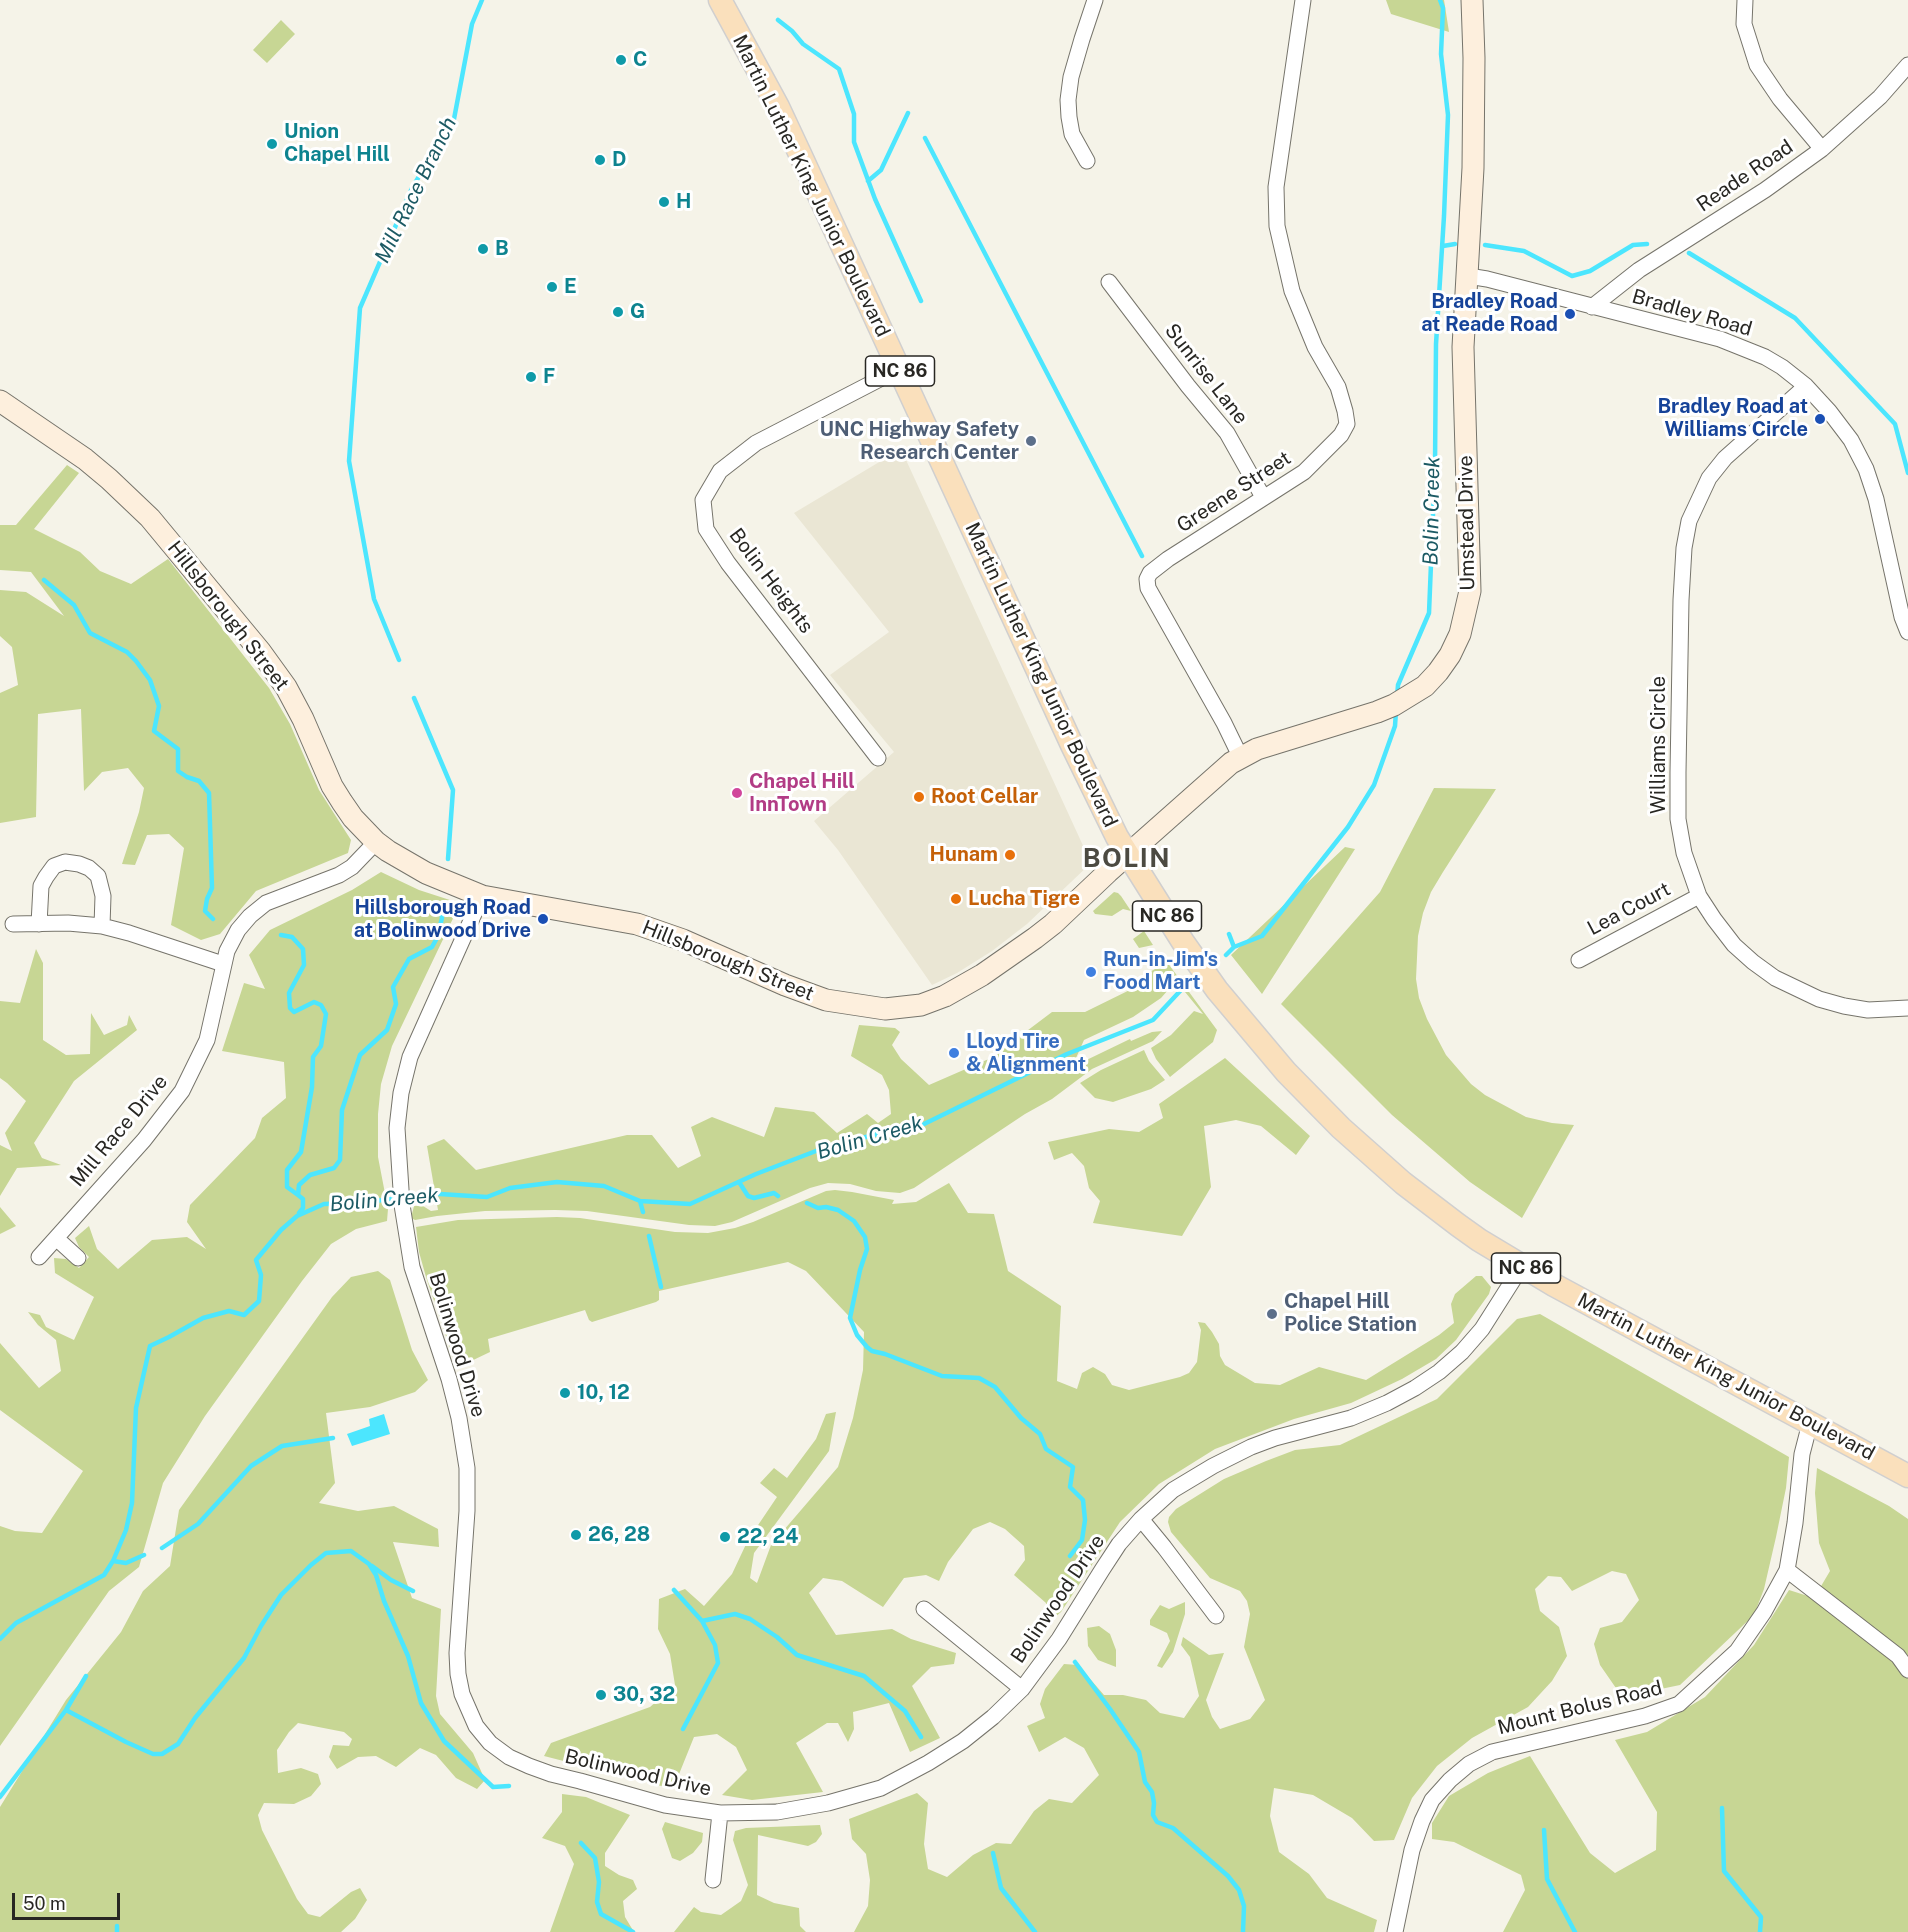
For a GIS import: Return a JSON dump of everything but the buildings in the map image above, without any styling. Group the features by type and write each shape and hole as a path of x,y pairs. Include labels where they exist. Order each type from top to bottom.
{"main road":[{"name":"Martin Luther King Junior Boulevard","path":"720,0 778,108 1072,746 1117,837 1217,990 1286,1072 1341,1128 1403,1183 1465,1230 1522,1266 1678,1353 1908,1476"}],"street":[{"path":"1087,161 1072,134 1068,100 1076,58 1095,0"},
{"name":"Greene Street","path":"1240,756 1224,723 1148,588 1147,579 1150,573 1168,559 1304,472 1341,435 1347,424 1338,387 1316,347 1292,291 1277,226 1276,187 1303,0"},
{"name":"Umstead Drive","path":"1128,854 1213,777 1240,756 1377,712 1394,705 1425,686 1450,655 1460,634 1470,591 1463,347 1473,146 1472,0"},
{"path":"1745,0 1744,24 1757,65 1780,99 1822,149"},
{"name":"Reade Road","path":"1592,307 1639,270 1765,190 1822,149 1880,97 1908,65"},
{"name":"Bradley Road","path":"1468,276 1720,339 1782,367 1806,386 1851,440 1866,469 1876,499 1902,617 1908,632"},
{"name":"Sunrise Lane","path":"1109,282 1227,433 1263,497"},
{"name":"Bolin Heights","path":"878,758 728,562 706,529 703,500 720,471 756,443 899,369"},
{"name":"Williams Circle","path":"1806,386 1725,458 1709,478 1689,521 1684,548 1681,600 1678,819 1684,853 1699,896 1734,945 1761,968 1798,990 1819,999 1868,1010 1908,1008"},
{"name":"Hillsborough Street","path":"0,401 59,440 109,479 150,518 198,574 286,687 337,794 353,818 376,842 426,873 482,896 637,924 683,940 785,985 826,1000 885,1009 903,1008 921,1005 945,996 1002,962 1053,924 1128,854"},
{"name":"Mill Race Drive","path":"39,1257 154,1127 182,1091 207,1040 226,951 238,930 257,909 266,903 339,875 352,867 376,842"},
{"path":"39,924 41,886 54,866 65,862 89,868 98,876 104,896 102,926"},
{"name":"Bolinwood Drive","path":"482,896 410,1057 401,1093 397,1128 400,1181 412,1267 449,1379 465,1451 467,1511 457,1653 462,1694 467,1710 476,1726 490,1743 509,1756 550,1774 664,1805 720,1814 777,1812 828,1803 881,1788 963,1741 993,1717 1022,1689 1059,1640 1107,1561 1141,1519 1173,1490 1212,1466 1251,1447 1275,1438 1351,1418 1415,1388 1439,1372 1462,1352 1482,1329 1522,1266"},
{"name":"Lea Court","path":"1579,960 1699,896"},
{"path":"13,924 68,923 102,926 223,964"},
{"path":"56,1238 78,1258"},
{"name":"Mount Bolus Road","path":"1395,1932 1412,1850 1422,1821 1432,1800 1469,1764 1492,1752 1646,1716 1679,1704 1737,1651 1764,1612 1787,1570 1795,1523 1802,1454 1810,1423"},
{"path":"1141,1519 1216,1616"},
{"path":"1787,1570 1898,1656 1908,1670"},
{"path":"924,1608 1022,1689"},
{"path":"714,1880 720,1814"}],"shaded area":[{"path":"901,449 1091,863 1027,924 992,951 957,973 932,985 838,850 814,821 894,752 830,675 889,632 794,513"}],"green space":[{"path":"1386,0 1444,0 1449,32 1391,14"},
{"path":"281,20 295,34 267,63 253,50"},
{"path":"67,465 79,473 34,529 80,552 100,571 131,584 168,559 269,688 290,724 319,790 351,840 348,853 256,891 220,934 201,940 171,925 184,848 169,834 147,835 135,865 122,864 139,812 144,788 128,768 102,772 84,791 81,709 38,714 36,817 0,823 0,693 18,685 12,647 0,636 0,590 26,592 64,616 31,572 0,570 0,525 16,525"},
{"path":"1434,788 1496,789 1431,892 1423,913 1418,936 1416,979 1419,998 1427,1019 1446,1055 1471,1084 1485,1095 1526,1117 1574,1125 1522,1218 1470,1182 1392,1115 1281,1004 1380,892"},
{"path":"1345,847 1355,849 1262,994 1231,955"},
{"path":"381,872 419,890 456,902 458,908 392,1046 381,1084 378,1157 388,1209 387,1221 356,1229 331,1244 302,1281 205,1416 163,1483 139,1567 109,1591 0,1746 0,1526 15,1531 42,1533 83,1471 0,1410 0,1343 39,1388 61,1371 56,1340 38,1325 28,1312 40,1315 46,1327 74,1340 94,1297 55,1273 54,1258 66,1259 79,1268 89,1257 79,1247 75,1238 89,1226 97,1249 118,1269 152,1240 187,1237 206,1249 187,1222 190,1205 255,1138 262,1118 286,1098 284,1062 222,1051 244,983 265,989 249,955 270,930 352,890"},
{"path":"1114,892 1121,896 1131,911 1123,909 1112,916 1095,914 1093,911"},
{"path":"1144,931 1153,945 1139,948 1133,939"},
{"path":"36,949 43,963 43,1040 66,1055 90,1054 91,1013 104,1035 127,1025 129,1015 137,1030 74,1081 34,1143 42,1158 61,1165 17,1168 0,1196 0,1145 12,1151 5,1133 26,1101 0,1078 0,1001 20,1003"},
{"path":"1167,962 1217,1030 1213,1042 1170,1077 1156,1059 1151,1048 1171,1035 1194,1011 1203,1014 1176,981 1161,998 1133,1017 1084,1040 1072,1067 1130,1039 1131,1041 1152,1032 1162,1031 1153,1041 1092,1069 1052,1099 1025,1114 914,1188 900,1193 876,1191 850,1184 828,1183 810,1188 732,1222 715,1226 689,1225 587,1211 555,1210 485,1211 415,1220 411,1218 414,1206 423,1206 431,1211 438,1210 427,1146 444,1139 476,1170 627,1135 652,1135 678,1168 701,1156 691,1127 712,1117 764,1137 775,1107 814,1112 837,1133 867,1114 878,1123 891,1114 889,1090 882,1075 851,1056 859,1025 895,1028 900,1032 892,1045 901,1059 929,1085 991,1058 1052,1012 1085,1012 1146,982 1123,984"},
{"path":"1144,1050 1149,1061 1165,1080 1151,1089 1113,1102 1095,1098 1080,1083 1101,1070"},
{"path":"1225,1058 1310,1136 1296,1155 1261,1126 1236,1120 1204,1126 1211,1187 1182,1236 1093,1223 1100,1201 1089,1188 1084,1166 1072,1153 1054,1160 1048,1142 1109,1129 1139,1132 1163,1118 1159,1104"},
{"path":"949,1183 968,1213 994,1214 1008,1271 1061,1306 1057,1381 1077,1389 1082,1373 1093,1367 1105,1374 1112,1385 1129,1390 1189,1373 1197,1362 1201,1330 1198,1322 1205,1323 1212,1332 1219,1344 1220,1356 1225,1365 1255,1383 1280,1385 1319,1367 1366,1380 1439,1335 1454,1323 1451,1304 1455,1294 1476,1276 1482,1276 1491,1287 1489,1294 1456,1340 1436,1359 1402,1379 1351,1403 1294,1419 1215,1449 1159,1484 1120,1522 1061,1612 1048,1623 1046,1603 1014,1575 1025,1560 1024,1546 1005,1529 990,1522 973,1529 948,1562 939,1581 926,1575 904,1578 883,1607 842,1581 823,1578 809,1593 836,1635 892,1629 911,1639 956,1653 954,1664 931,1667 912,1686 940,1738 910,1752 889,1703 853,1712 854,1729 848,1742 838,1723 827,1723 796,1743 823,1792 752,1800 722,1795 747,1770 736,1747 717,1734 694,1737 673,1789 544,1756 551,1743 650,1707 675,1685 670,1654 658,1629 659,1599 685,1589 704,1606 732,1574 748,1540 777,1497 760,1483 774,1468 787,1478 816,1439 826,1414 836,1412 829,1451 754,1553 750,1578 757,1583 771,1545 838,1467 853,1418 863,1370 864,1332 806,1271 788,1262 659,1291 659,1300 656,1302 592,1322 585,1310 488,1339 490,1352 467,1363 458,1363 454,1360 426,1277 419,1252 416,1227 458,1220 557,1217 580,1218 675,1232 708,1233 753,1222 826,1191 852,1192 894,1200 892,1204 916,1202"},
{"path":"0,1207 16,1226 0,1234"},
{"path":"378,1271 390,1280 412,1350 428,1380 415,1392 370,1407 326,1413 335,1483 319,1503 358,1511 394,1506 438,1529 439,1547 393,1542 412,1598 441,1609 436,1696 440,1714 473,1753 485,1780 477,1789 456,1778 436,1755 420,1748 396,1767 376,1756 358,1757 337,1769 329,1757 333,1745 349,1746 352,1739 344,1732 298,1723 277,1750 278,1773 301,1768 318,1774 321,1784 311,1796 294,1804 264,1803 258,1815 262,1830 297,1899 308,1914 320,1917 351,1892 360,1888 367,1900 355,1919 341,1932 0,1932 0,1807 66,1700 121,1632 143,1591 170,1566 179,1510 332,1297 351,1277"},
{"path":"1540,1314 1789,1457 1786,1488 1776,1537 1764,1589 1754,1615 1680,1685 1651,1691 1618,1691 1600,1665 1594,1644 1600,1628 1622,1622 1639,1600 1626,1574 1612,1571 1572,1591 1561,1577 1548,1576 1535,1589 1540,1611 1559,1627 1567,1656 1552,1681 1528,1707 1472,1738 1437,1766 1412,1798 1394,1840 1374,1841 1352,1818 1313,1795 1274,1788 1270,1816 1279,1852 1309,1874 1327,1898 1377,1920 1374,1932 854,1932 868,1906 870,1880 866,1854 852,1839 849,1819 917,1793 928,1803 924,1844 928,1869 947,1877 973,1855 996,1843 1011,1844 1034,1811 1049,1799 1072,1803 1099,1775 1084,1748 1065,1737 1039,1752 1027,1726 1045,1718 1040,1704 1045,1689 1064,1664 1078,1665 1104,1695 1123,1695 1146,1700 1160,1713 1184,1718 1199,1696 1190,1657 1181,1645 1183,1637 1209,1655 1224,1653 1206,1700 1212,1717 1220,1729 1250,1719 1265,1700 1244,1647 1250,1614 1247,1601 1240,1591 1210,1578 1171,1532 1169,1517 1176,1509 1224,1479 1295,1450 1340,1445 1437,1399 1517,1319"},
{"path":"1817,1468 1889,1506 1908,1519 1908,1932 1503,1932 1525,1890 1521,1875 1454,1842 1432,1839 1432,1823 1449,1796 1488,1773 1530,1756 1590,1853 1615,1873 1656,1850 1657,1812 1615,1740 1647,1732 1705,1697 1754,1645 1789,1590 1814,1598 1830,1571 1819,1543 1815,1493"},
{"path":"1185,1602 1185,1614 1173,1652 1162,1668 1157,1666 1170,1641 1167,1633 1150,1625 1150,1620 1160,1605 1169,1609"},
{"path":"1099,1626 1110,1634 1116,1650 1116,1667 1098,1660 1088,1646 1087,1628"},
{"path":"562,1794 586,1797 630,1815 605,1853 605,1866 633,1880 637,1889 623,1901 625,1917 634,1932 550,1932 574,1864 565,1846 542,1838 562,1812"},
{"path":"665,1822 703,1833 702,1842 693,1853 680,1861 672,1858 662,1829"},
{"path":"820,1825 822,1834 816,1842 808,1846 758,1835 757,1895 774,1903 799,1908 800,1926 806,1932 674,1932 694,1907 701,1912 721,1915 741,1901 748,1885 733,1840 735,1831 746,1828"}],"water":[{"path":"384,1414 390,1434 352,1446 347,1434 370,1426 369,1419"}],"waterway":[{"name":"Mill Race Branch","path":"399,660 374,599 349,461 360,308 412,188 454,119 472,24 482,0"},
{"name":"Bolin Creek","path":"1397,697 1398,685 1429,613 1435,465 1436,344 1448,115 1441,54 1443,8 1440,0"},
{"path":"778,20 803,44 839,69 854,114 854,142 875,199 921,301"},
{"path":"868,181 881,170 908,113"},
{"path":"925,138 1142,556"},
{"path":"1443,246 1455,244"},
{"path":"1485,245 1524,251 1572,276 1590,271 1633,245 1647,244"},
{"path":"1689,253 1795,318 1895,424 1908,473"},
{"path":"44,580 74,605 90,633 127,652 136,661 150,680 159,706 154,731 178,749 178,771 199,781 209,793 212,888 205,911 213,919"},
{"name":"Mill Race Branch","path":"414,698 453,790 448,859"},
{"name":"Bolin Creek","path":"1226,955 1234,947 1262,936 1348,827 1374,785 1395,726 1396,711"},
{"path":"299,1213 303,1208 303,1199 298,1195 299,1185 310,1175 334,1168 340,1160 342,1110 360,1055 387,1030 396,1004 393,987 409,959 432,947 442,918 441,906"},
{"path":"1229,934 1234,947"},
{"path":"281,935 292,937 303,949 304,965 289,993 290,1008 294,1012 314,1002 321,1005 326,1014 321,1046 313,1057 312,1087 301,1152 287,1170 287,1187 298,1195"},
{"name":"Bolin Creek","path":"0,1639 16,1623 104,1575 113,1561 126,1530 132,1503 136,1408 150,1346 203,1318 229,1311 244,1315 259,1301 261,1275 256,1260 281,1230 297,1216 324,1204 411,1197 424,1193 487,1197 510,1188 557,1182 604,1186 640,1201 690,1204 756,1174 829,1146 922,1125 1067,1054 1153,1020 1182,989"},
{"path":"739,1182 748,1196 754,1198 774,1193 778,1196"},
{"path":"640,1201 643,1212"},
{"path":"807,1203 818,1208 838,1210 854,1221 865,1237 867,1249 850,1318 857,1335 867,1347 872,1351 942,1376 979,1378 995,1387 1021,1418 1040,1434 1046,1449 1073,1467 1070,1487 1083,1500 1085,1520 1082,1540 1070,1556"},
{"path":"649,1236 661,1287"},
{"path":"162,1548 198,1524 251,1466 282,1446 333,1438"},
{"path":"66,1710 126,1742 153,1754 162,1754 178,1744 195,1718 244,1658 281,1595 326,1553 351,1551 369,1564 376,1575 384,1601 408,1656 421,1703 444,1741 493,1787 509,1786"},
{"path":"113,1561 126,1563 144,1555"},
{"path":"372,1566 391,1580 413,1591"},
{"path":"674,1590 702,1621 715,1645 718,1663 683,1729"},
{"path":"702,1621 735,1614 750,1619 777,1637 797,1655 864,1676 905,1711 921,1737"},
{"path":"1075,1662 1139,1752 1145,1782 1152,1792 1153,1815 1157,1822 1173,1828 1228,1876 1239,1890 1244,1906 1243,1932"},
{"path":"0,1797 66,1710 86,1676"},
{"path":"1722,1808 1724,1871 1761,1917 1760,1932"},
{"path":"1544,1830 1547,1879 1575,1932"},
{"path":"581,1843 595,1858 599,1882 597,1902 601,1914 633,1932"},
{"path":"993,1853 1001,1888 1035,1932"},
{"path":"117,1926 117,1932"}],"place":[{"name":"C","path":"621,60"},
{"name":"Union Chapel Hill","path":"272,144"},
{"name":"D","path":"600,160"},
{"name":"H","path":"664,202"},
{"name":"B","path":"483,249"},
{"name":"E","path":"552,287"},
{"name":"G","path":"618,312"},
{"name":"Bradley Road at Reade Road","path":"1570,314"},
{"name":"F","path":"531,377"},
{"name":"Bradley Road at Williams Circle","path":"1820,419"},
{"name":"UNC Highway Safety Research Center","path":"1031,441"},
{"name":"Chapel Hill InnTown","path":"737,793"},
{"name":"Root Cellar","path":"919,797"},
{"name":"Hunam","path":"1010,855"},
{"name":"Lucha Tigre","path":"956,899"},
{"name":"Hillsborough Road at Bolinwood Drive","path":"543,919"},
{"name":"Run-in-Jim's Food Mart","path":"1091,972"},
{"name":"Lloyd Tire & Alignment","path":"954,1053"},
{"name":"Chapel Hill Police Station","path":"1272,1314"},
{"name":"10, 12","path":"565,1393"},
{"name":"26, 28","path":"576,1535"},
{"name":"22, 24","path":"725,1537"},
{"name":"30, 32","path":"601,1695"}],"district":[{"name":"BOLIN","path":"1127,859"}]}
